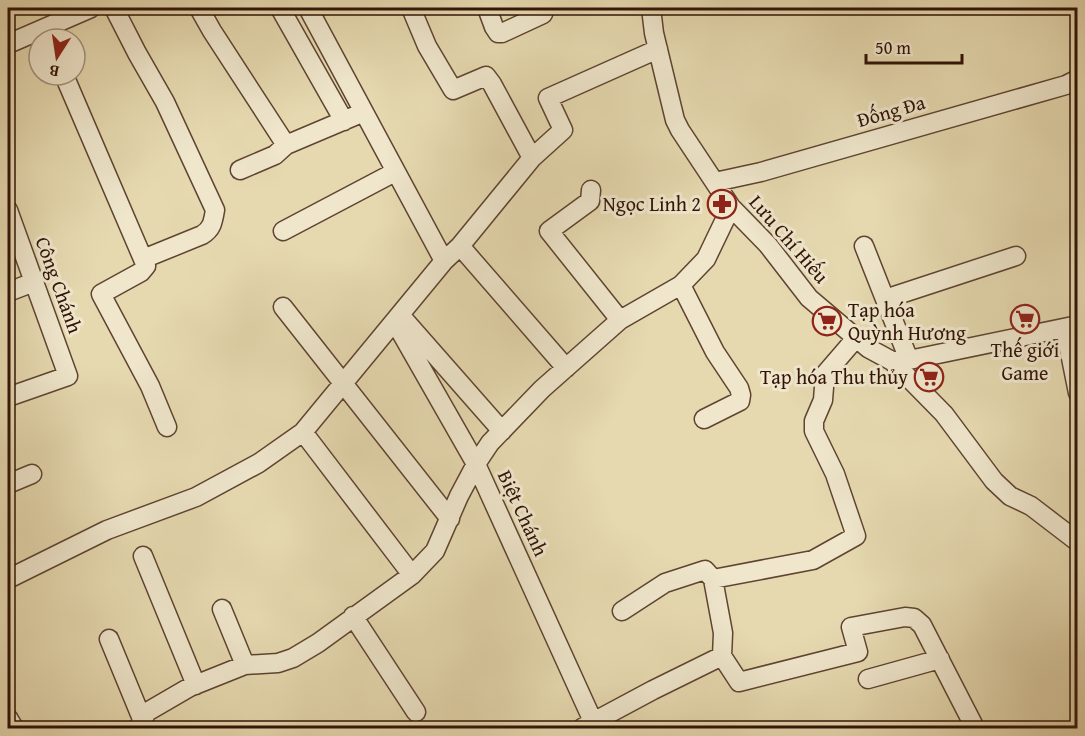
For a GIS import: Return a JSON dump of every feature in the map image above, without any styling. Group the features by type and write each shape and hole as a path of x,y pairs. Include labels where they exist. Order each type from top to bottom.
{"street":[{"path":"58,27 91,8"},
{"path":"114,8 165,102 215,210 214,222 209,230 143,259"},
{"path":"199,8 286,145"},
{"path":"280,8 344,121"},
{"path":"308,8 444,261"},
{"path":"411,8 427,46 453,90 483,76 488,78 532,158"},
{"path":"486,8 498,33 543,14"},
{"name":"Lưu Chí Hiếu","path":"651,8 675,120 731,207 768,245 809,298 856,338 901,360 993,481 1010,496 1031,506 1077,542"},
{"path":"8,44 27,39"},
{"path":"8,579 107,530 163,510 208,490 259,463 303,432 532,158 563,130 548,98 658,49"},
{"name":"Đống Đa","path":"715,182 761,172 1054,88 1077,79"},
{"path":"69,87 146,266 141,272 101,294 150,386 167,427"},
{"path":"240,170 275,155 286,145 364,112"},
{"path":"283,231 395,172"},
{"path":"591,190 590,201 549,231 620,320"},
{"path":"140,724 147,712 196,685 245,665 278,663 293,658 318,643 412,575 435,551 459,496 490,443 542,389 620,320 681,285 706,259 731,207"},
{"name":"Công Chánh","path":"8,210 68,376 8,397"},
{"path":"460,246 566,368"},
{"path":"864,246 885,299 901,360 1071,327 1077,393"},
{"path":"885,299 1016,256"},
{"path":"8,292 34,282"},
{"path":"681,285 711,345 739,388 741,395 740,401 704,419"},
{"path":"283,307 450,519"},
{"path":"398,319 502,431"},
{"name":"Biệt Chánh","path":"398,319 476,464 592,727"},
{"path":"713,579 813,560 856,536 835,474 814,431 814,422 823,400 825,374 856,338"},
{"path":"303,432 412,575"},
{"path":"8,484 32,474"},
{"path":"143,556 196,685"},
{"path":"622,611 665,583 705,570 713,579 723,633 722,656 739,682 858,652 851,627 905,617 914,618 922,625 975,729"},
{"path":"222,609 245,665"},
{"path":"353,616 416,712"},
{"path":"109,639 140,724"},
{"path":"592,727 652,690 722,656"},
{"path":"868,679 940,659"},
{"path":"8,718 14,729"}],"place":[{"name":"Ngọc Linh 2","path":"722,204"},
{"name":"Thế giới Game","path":"1025,319"},
{"name":"Tạp hóa Quỳnh Hương","path":"827,321"},
{"name":"Tạp hóa Thu thủy","path":"929,377"}]}
